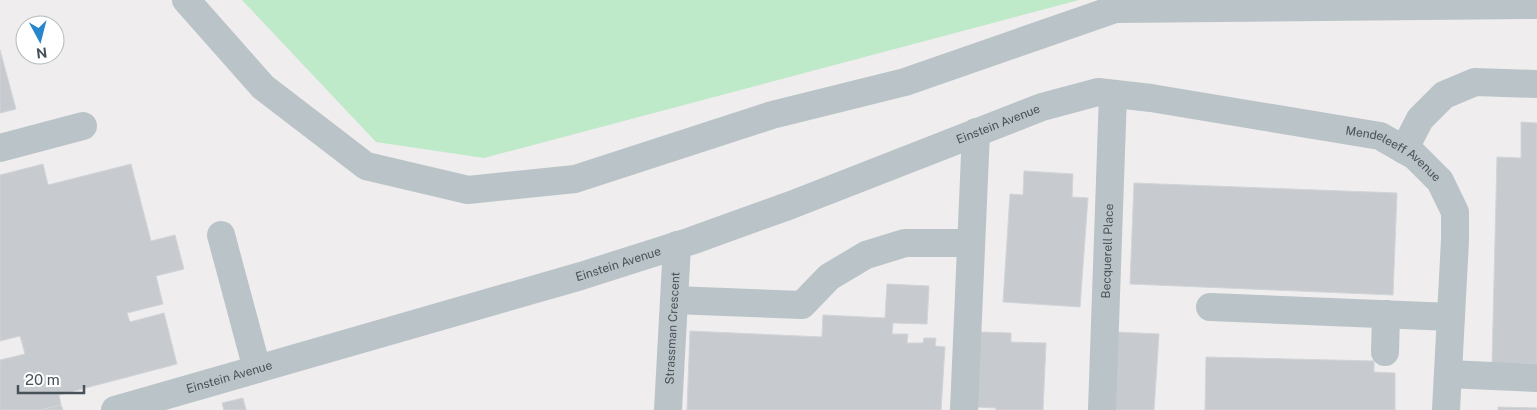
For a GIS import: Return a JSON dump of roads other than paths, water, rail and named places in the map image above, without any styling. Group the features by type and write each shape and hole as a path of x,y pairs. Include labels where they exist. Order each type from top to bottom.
{"lane":[{"path":"186,0 263,87 366,166 468,190 575,179 772,115 905,82 1116,9 1537,5"},
{"path":"1404,150 1420,119 1444,95 1475,82 1537,84"},
{"name":"Einstein Avenue","path":"115,410 580,276 677,245 791,205 1042,107 1098,92 1113,94"},
{"name":"Mendeleeff Avenue","path":"1113,94 1151,98 1380,136 1415,156 1440,181 1455,212 1452,317 1446,410"},
{"name":"Becquerell Place","path":"1102,410 1113,94"},
{"path":"0,148 83,126"},
{"path":"964,410 976,132"},
{"path":"221,235 257,369"},
{"path":"674,300 802,305 829,277 866,255 905,243 971,243"},
{"name":"Strassman Crescent","path":"668,410 677,245"},
{"path":"1210,307 1452,317"},
{"path":"1385,352 1386,314"},
{"path":"1448,374 1537,378"}]}
